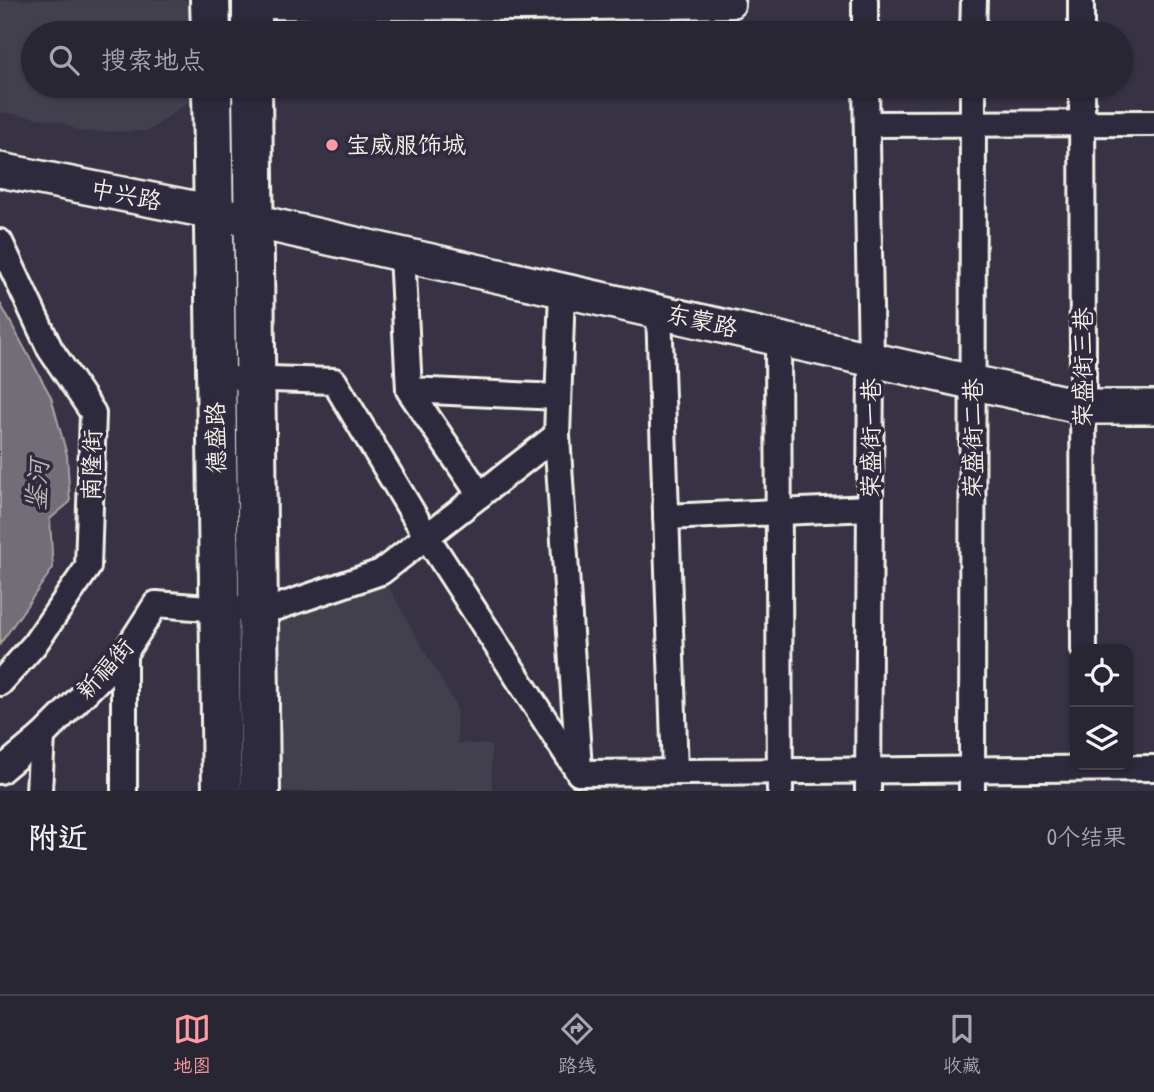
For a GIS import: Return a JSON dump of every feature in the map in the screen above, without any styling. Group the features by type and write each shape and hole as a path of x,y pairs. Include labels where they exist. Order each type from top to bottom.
{"highway":[{"path":"210,0 211,21"},
{"name":"德盛路","path":"212,98 222,791"},
{"path":"252,98 251,220 260,791"}],"street":[{"path":"865,0 865,21"},
{"path":"974,0 974,21"},
{"path":"1081,0 1081,21"},
{"path":"252,13 732,5"},
{"name":"荣盛街一巷","path":"866,98 871,359 868,781"},
{"name":"荣盛街二巷","path":"972,780 973,98"},
{"name":"荣盛街三巷","path":"1082,98 1084,644"},
{"path":"867,124 1154,123"},
{"name":"中兴路","path":"0,170 251,220"},
{"name":"东蒙路","path":"251,220 1083,407 1154,407"},
{"name":"南隆街","path":"0,243 50,349 93,413 88,567 34,645 0,683"},
{"path":"402,254 410,390 480,495"},
{"path":"562,290 557,435 579,773"},
{"path":"659,311 675,772"},
{"path":"778,338 780,781"},
{"path":"215,378 334,381 427,537 579,773"},
{"path":"410,390 558,397"},
{"path":"220,609 278,607 382,572 557,435"},
{"path":"666,517 870,508"},
{"name":"新福街","path":"0,771 41,736 124,654 156,604 220,609"},
{"path":"124,654 124,791"},
{"path":"40,791 41,736"},
{"path":"579,773 675,772 780,781 868,781 1085,775 1154,768"}],"shaded area":[{"path":"0,0 193,0 193,21 21,21 21,98 193,98 149,131 80,132 62,122 0,112"},
{"path":"384,579 456,706 458,743 491,745 492,791 269,791 267,615"}],"water":[{"name":"鉴河","path":"0,303 51,397 67,455 70,502 50,519 53,568 0,644"}],"place":[{"name":"宝威服饰城","path":"332,145"}]}
